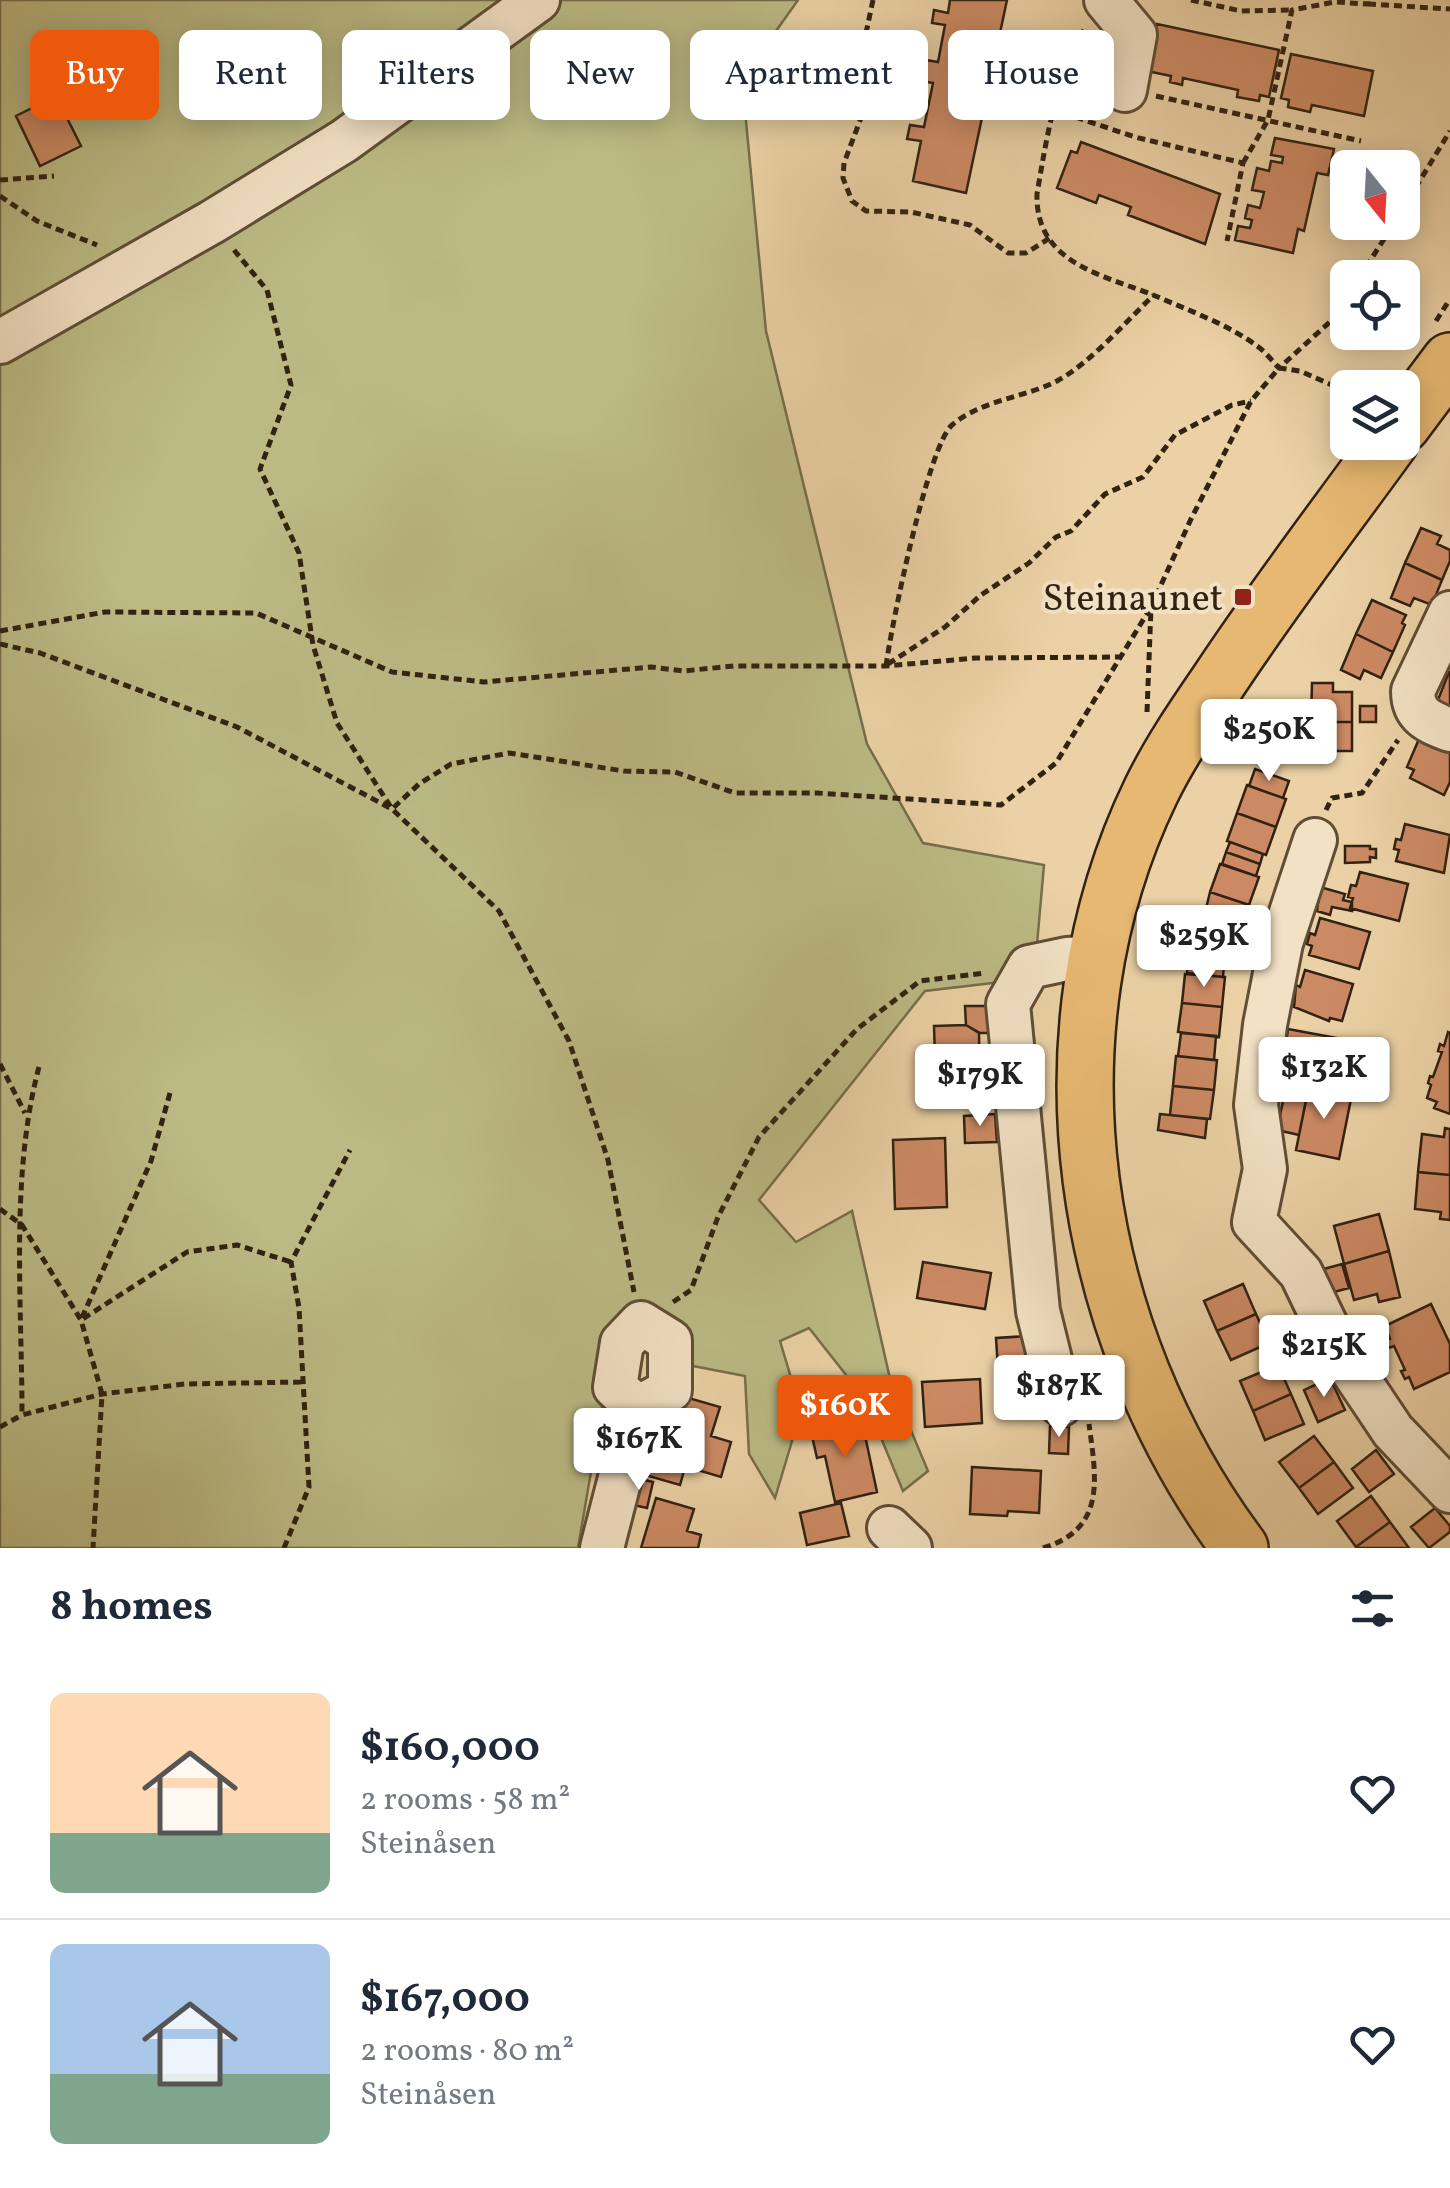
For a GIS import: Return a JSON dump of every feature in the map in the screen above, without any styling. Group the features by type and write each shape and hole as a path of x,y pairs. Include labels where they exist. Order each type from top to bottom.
{"main road":[{"path":"1420,401 1450,360"},
{"path":"1240,1548 1183,1462 1155,1410 1107,1269 1089,1178 1086,1124 1090,1013 1108,909 1134,830 1174,749 1244,642 1377,460"}],"street":[{"path":"0,342 212,222 344,141 538,0"},
{"path":"1106,1 1136,35 1137,102"},
{"path":"1450,613 1413,691 1413,705 1425,720 1450,730"},
{"path":"1315,840 1282,942 1265,1024 1256,1105 1264,1169 1254,1222 1302,1273 1336,1346 1384,1418 1450,1491"},
{"path":"1074,1409 1038,1311 1008,1004 1029,967 1099,957"},
{"path":"602,1548 638,1408 670,1390 670,1340 640,1323"}],"path":[{"path":"873,0 862,79 867,102 844,163 843,178 852,202 866,212 911,212 970,225 1008,253 1026,253 1050,238"},
{"path":"1192,0 1241,11 1292,10 1335,2 1450,9"},
{"path":"1084,30 1106,1"},
{"path":"1228,241 1242,163 1268,120 1292,10"},
{"path":"1135,137 1137,102 1268,120 1361,141"},
{"path":"1049,120 1037,209 1050,238 1067,256 1088,272 1154,295 1257,346 1279,368 1300,371 1330,384"},
{"path":"1084,120 1135,137 1242,163"},
{"path":"1420,180 1450,131"},
{"path":"0,180 54,176"},
{"path":"0,196 37,221 101,246 119,256 128,267"},
{"path":"212,222 267,290 292,384 260,469 299,552 311,635 336,723 392,809 499,911 569,1041 608,1160 640,1323 690,1290 718,1217 759,1136 857,1029 920,981 1029,967"},
{"path":"886,666 904,572 941,438 962,418 1006,397 1056,381 1154,295"},
{"path":"392,809 419,784 451,764 509,753 624,770 675,772 735,794 817,793 1002,805 1056,763 1151,607 1251,402 1279,368 1330,322"},
{"path":"886,666 945,627 980,595 1029,563 1056,537 1071,531 1105,494 1143,477 1175,435 1232,404 1251,402"},
{"path":"1147,720 1151,607"},
{"path":"0,630 106,612 256,613 392,672 484,682 651,668 682,672 734,666 886,666 976,658 1121,657"},
{"path":"0,644 40,654 237,727 392,809"},
{"path":"1362,793 1400,736"},
{"path":"0,1064 26,1116"},
{"path":"22,1415 26,1116 39,1066"},
{"path":"81,1320 151,1161 170,1093"},
{"path":"284,1548 309,1487 299,1308 290,1262 350,1150"},
{"path":"0,1208 22,1225 81,1320 102,1394 93,1548"},
{"path":"81,1320 187,1252 237,1245 290,1262"},
{"path":"0,1427 22,1415 102,1394 185,1384 302,1382"},
{"path":"1042,1548 1076,1532 1089,1512 1096,1481 1074,1409"}],"shaded area":[{"path":"0,0 798,0 777,30 690,30 690,120 746,120 766,331 867,744 923,843 1044,865 1034,978 925,991 759,1200 796,1242 852,1211 891,1383 928,1471 903,1491 865,1399 809,1328 780,1341 801,1411 775,1498 749,1454 745,1376 693,1366 615,1331 578,1548 0,1548"}],"building":[{"path":"950,0 1007,0 1001,30 948,30 948,120 982,120 966,193 913,181 921,141 907,139 910,125 924,127 928,120 933,83 928,82 928,60 938,62 945,25 932,23 934,10 948,13"},
{"path":"1157,24 1279,50 1269,97 1260,95 1259,101 1237,97 1238,90 1183,78 1182,85 1170,82 1171,76 1147,71"},
{"path":"1291,54 1373,71 1364,116 1312,105 1310,112 1288,107 1289,100 1281,98"},
{"path":"30,109 30,120 68,120 81,146 40,166 16,116"},
{"path":"1275,138 1334,149 1330,150 1328,175 1317,173 1304,231 1298,229 1293,253 1235,240 1238,226 1250,228 1252,220 1245,218 1248,205 1260,208 1264,192 1252,190 1257,168 1269,171 1271,161 1282,163 1283,157 1271,155"},
{"path":"1081,142 1220,194 1205,244 1128,215 1131,207 1099,195 1096,203 1057,188 1071,151 1077,153"},
{"path":"1421,528 1441,536 1437,544 1450,550 1442,580 1405,563"},
{"path":"1405,563 1442,580 1432,605 1414,598 1410,606 1391,598"},
{"path":"1372,600 1406,615 1393,652 1356,634"},
{"path":"1356,634 1393,652 1381,678 1364,670 1360,679 1341,670"},
{"path":"1450,673 1450,711 1436,705"},
{"path":"1312,683 1333,683 1333,692 1352,692 1352,722 1311,722"},
{"path":"1360,706 1376,706 1376,722 1360,722"},
{"path":"1311,722 1352,722 1352,751 1333,751 1333,760 1312,760"},
{"path":"1422,732 1450,753 1450,782 1444,795 1410,778 1414,770 1407,767"},
{"path":"1255,769 1289,781 1283,798 1249,786"},
{"path":"1247,785 1286,799 1276,827 1237,813"},
{"path":"1237,813 1276,827 1266,855 1227,841"},
{"path":"1405,824 1450,835 1444,873 1396,861 1396,839 1401,840"},
{"path":"1230,842 1263,854 1260,864 1226,852"},
{"path":"1345,846 1370,846 1376,849 1376,858 1345,863"},
{"path":"1226,852 1260,864 1256,876 1222,864"},
{"path":"1220,864 1259,877 1249,905 1210,892"},
{"path":"1360,872 1408,884 1399,921 1350,908 1351,885 1356,886"},
{"path":"1320,887 1345,894 1343,900 1352,902 1352,911 1332,907 1330,915 1317,911"},
{"path":"1210,892 1249,905 1239,933 1228,947 1199,938"},
{"path":"1320,918 1370,932 1359,969 1309,955 1310,933 1315,935"},
{"path":"1199,957 1224,964 1223,977 1187,973 1188,960 1199,962"},
{"path":"1305,970 1353,984 1342,1021 1329,1021 1294,1007 1296,985 1300,987"},
{"path":"1185,974 1225,977 1222,1007 1182,1003"},
{"path":"1182,1003 1222,1007 1219,1037 1178,1032"},
{"path":"965,1006 993,1006 993,1033 980,1033 966,1025"},
{"path":"966,1025 979,1033 980,1092 936,1092 934,1026"},
{"path":"1288,1029 1342,1039 1335,1076 1281,1066 1283,1058 1277,1057 1280,1042 1286,1043"},
{"path":"1448,1032 1450,1114 1434,1108 1437,1102 1427,1098 1430,1076 1433,1077 1442,1052 1438,1051 1440,1044 1444,1046"},
{"path":"1181,1033 1216,1036 1214,1060 1178,1056"},
{"path":"1176,1056 1217,1060 1214,1090 1173,1086"},
{"path":"1173,1086 1214,1090 1210,1119 1170,1115"},
{"path":"1309,1086 1352,1094 1339,1159 1296,1150"},
{"path":"1284,1096 1306,1100 1299,1135 1277,1130"},
{"path":"995,1114 997,1142 965,1143 964,1116"},
{"path":"1160,1114 1207,1119 1205,1138 1158,1130"},
{"path":"1445,1128 1450,1129 1450,1175 1418,1172 1422,1134 1444,1137"},
{"path":"945,1138 947,1207 895,1209 893,1140"},
{"path":"1418,1172 1450,1175 1450,1220 1440,1219 1441,1212 1415,1209"},
{"path":"1379,1214 1389,1251 1344,1264 1334,1226"},
{"path":"1389,1251 1400,1297 1379,1302 1377,1294 1354,1300 1344,1264"},
{"path":"923,1262 991,1273 985,1309 917,1298"},
{"path":"1342,1264 1349,1288 1330,1293 1324,1269"},
{"path":"1243,1284 1256,1314 1217,1331 1204,1301"},
{"path":"1431,1304 1450,1344 1450,1372 1414,1389 1401,1371 1405,1370 1394,1346 1389,1348 1385,1326"},
{"path":"1256,1314 1269,1343 1231,1360 1217,1331"},
{"path":"1300,1314 1314,1344 1288,1357 1274,1326"},
{"path":"1028,1336 1029,1367 998,1369 996,1338"},
{"path":"1278,1365 1291,1394 1253,1411 1240,1381"},
{"path":"1330,1378 1345,1410 1318,1422 1304,1390"},
{"path":"980,1379 982,1423 925,1427 922,1382"},
{"path":"1291,1394 1304,1424 1265,1440 1253,1411"},
{"path":"685,1397 720,1407 711,1436 731,1442 721,1477 667,1461"},
{"path":"823,1420 825,1431 863,1426 877,1492 835,1502 825,1456 817,1458 809,1423"},
{"path":"1050,1426 1069,1427 1068,1454 1049,1453"},
{"path":"1314,1436 1334,1462 1299,1488 1279,1462"},
{"path":"1376,1450 1394,1474 1369,1492 1352,1469"},
{"path":"651,1457 685,1467 680,1485 645,1475"},
{"path":"1334,1462 1353,1488 1318,1514 1299,1488"},
{"path":"972,1467 1041,1471 1039,1513 970,1514"},
{"path":"632,1477 653,1482 647,1508 625,1503"},
{"path":"1371,1496 1390,1522 1356,1547 1337,1521"},
{"path":"656,1498 694,1509 687,1531 701,1535 698,1548 641,1548"},
{"path":"841,1503 849,1536 807,1545 800,1513"},
{"path":"1435,1508 1450,1526 1450,1532 1429,1548 1411,1527"},
{"path":"1390,1522 1409,1548 1356,1547"}],"place":[{"name":"Steinaunet","path":"1243,597"}]}
